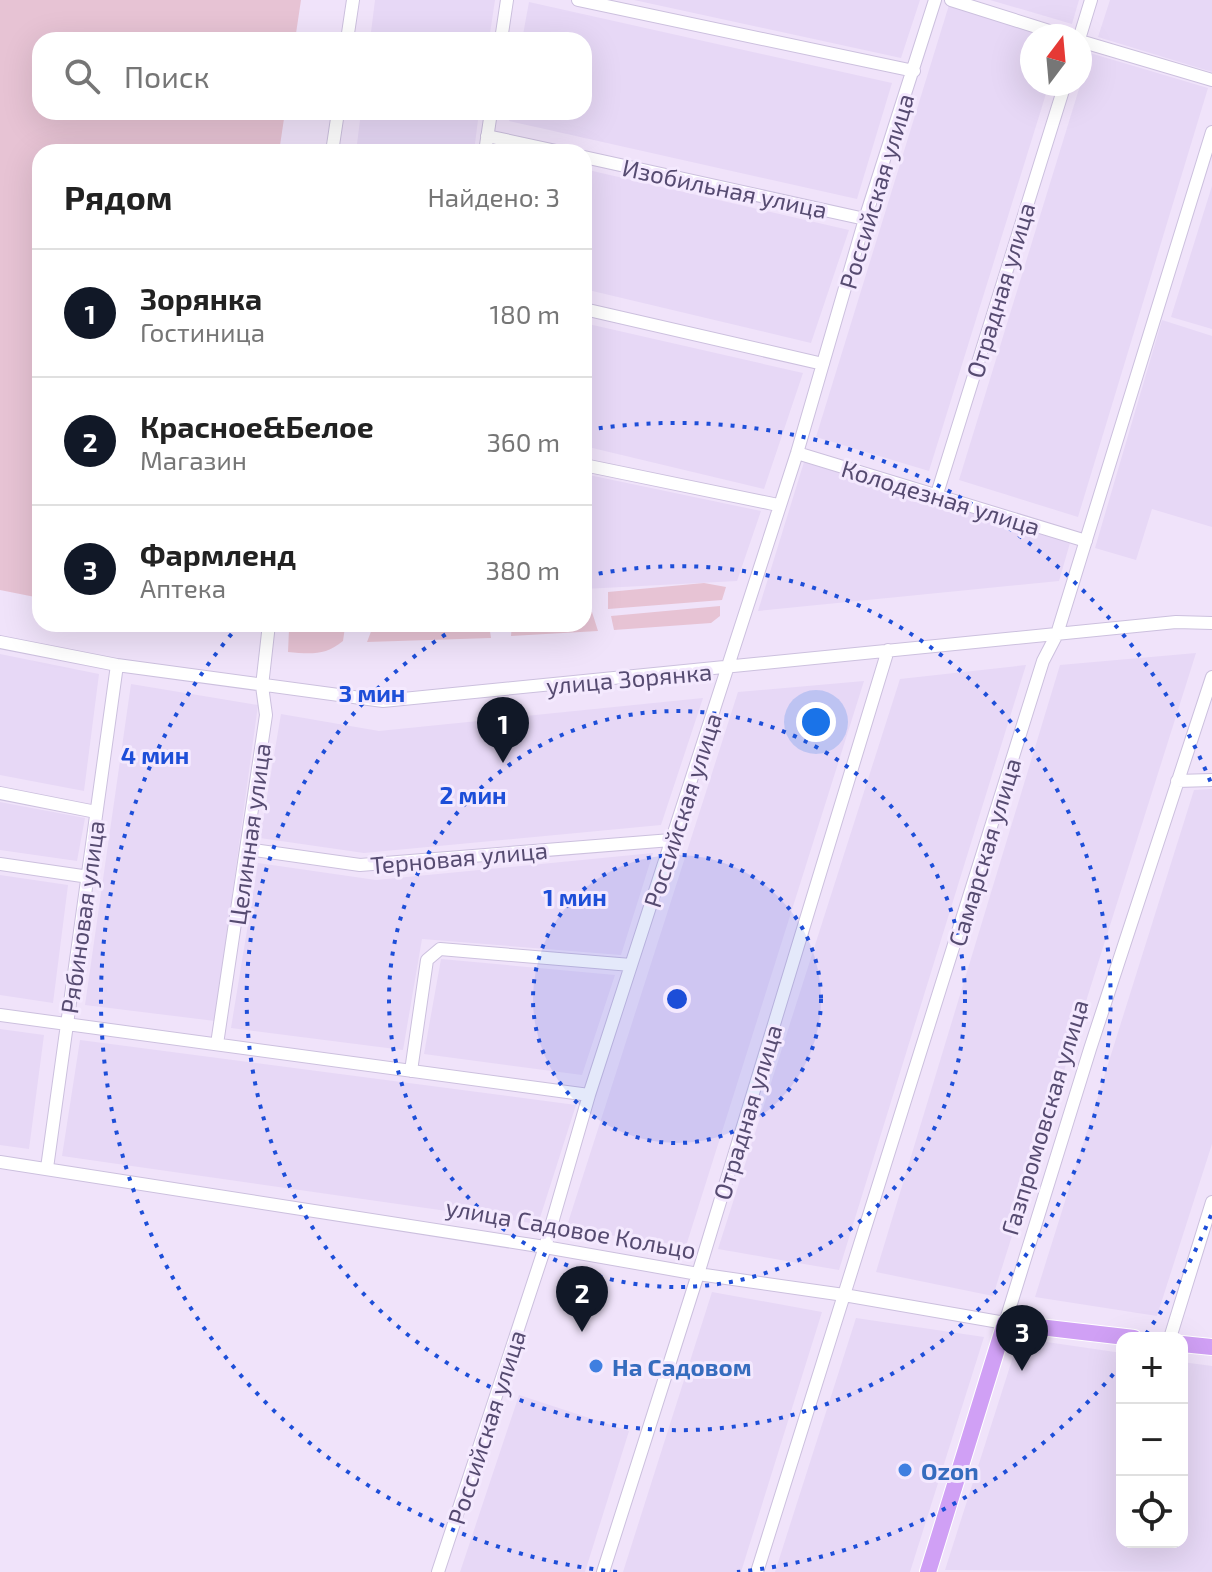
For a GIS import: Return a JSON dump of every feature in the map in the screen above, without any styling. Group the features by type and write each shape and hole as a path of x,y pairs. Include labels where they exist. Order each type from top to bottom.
{"main road":[{"name":"улица Садовое Кольцо","path":"1005,1323 1116,1336"},
{"name":"Газпромовская улица","path":"928,1572 1005,1323"},
{"path":"1188,1345 1212,1347"}],"street":[{"path":"348,32 353,0"},
{"path":"502,32 507,0"},
{"path":"578,0 914,71"},
{"name":"Российская улица","path":"438,1572 545,1247 589,1095 797,453 865,219 935,0"},
{"path":"951,0 1027,24"},
{"path":"1084,24 1091,0"},
{"path":"1092,42 1212,80"},
{"name":"Отрадная улица","path":"936,497 1061,96"},
{"path":"333,144 337,120"},
{"path":"486,144 490,120"},
{"name":"Самарская улица","path":"757,1572 1043,661 1057,634 1212,132"},
{"path":"487,136 524,144"},
{"name":"Изобильная улица","path":"592,159 865,219"},
{"path":"592,311 823,364"},
{"name":"Колодезная улица","path":"797,453 1086,541"},
{"path":"592,467 778,505"},
{"name":"улица Зорянка","path":"0,642 117,665 383,701 1176,622 1212,623"},
{"name":"Целинная улица","path":"217,1044 266,715 262,686 268,632"},
{"name":"Отрадная улица","path":"603,1572 698,1274 888,650"},
{"name":"Рябиновая улица","path":"47,1168 117,665"},
{"name":"Газпромовская улица","path":"1005,1323 1212,677"},
{"path":"1177,781 1212,780"},
{"path":"0,793 96,812"},
{"name":"Терновая улица","path":"247,849 360,865 671,840"},
{"path":"0,864 89,877"},
{"path":"411,1071 427,960 440,949 631,965"},
{"path":"0,1015 589,1095"},
{"name":"улица Садовое Кольцо","path":"0,1162 1005,1323"},
{"path":"1172,1332 1212,1202"}],"shaded area":[{"path":"0,0 301,0 296,32 32,32 32,120 284,120 280,144 32,144 32,596 0,590"},
{"path":"375,0 495,0 490,32 371,32"},
{"path":"634,0 920,0 901,58"},
{"path":"990,0 1079,0 1072,24"},
{"path":"1110,0 1212,0 1212,72 1098,37"},
{"path":"529,2 892,83 857,199 509,121 592,120 592,32 523,32"},
{"path":"949,5 1020,27 1020,96 1045,96 929,471 816,437"},
{"path":"1092,54 1208,88 1078,517 959,480 1077,96 1092,96"},
{"path":"360,120 478,120 475,144 357,144"},
{"path":"592,171 849,230 811,343 592,291"},
{"path":"1212,186 1212,329 1171,317"},
{"path":"1162,320 1212,336 1212,527 1152,509 1136,560 1095,548"},
{"path":"592,325 803,373 764,489 592,448"},
{"path":"804,462 1070,543 1059,581 758,611"},
{"path":"592,476 761,511 737,581 592,589"},
{"path":"704,583 726,587 722,600 608,609 608,592"},
{"path":"720,606 720,616 711,623 614,630 611,616"},
{"path":"592,612 598,631 592,631"},
{"path":"289,632 344,632 343,641 323,652 288,652"},
{"path":"371,632 490,632 491,638 367,642"},
{"path":"511,632 581,632 511,636"},
{"path":"1196,653 993,1296 876,1272 1060,665"},
{"path":"0,654 99,674 84,791 0,775"},
{"path":"1026,665 839,1270 718,1249 900,679"},
{"path":"864,681 686,1246 566,1229 738,692"},
{"path":"131,684 258,705 215,1021 85,1005"},
{"path":"703,698 661,825 364,853 260,838 281,714 379,731"},
{"path":"1212,789 1212,1144 1157,1316 1035,1297 1194,790"},
{"path":"0,802 85,818 77,861 0,850"},
{"path":"653,853 621,955 422,939 403,1050 231,1028 258,863 376,880"},
{"path":"0,875 68,885 53,1003 0,995"},
{"path":"441,959 615,975 582,1075 424,1054"},
{"path":"0,1029 44,1035 29,1149 0,1145"},
{"path":"80,1040 576,1105 538,1224 62,1156"},
{"path":"712,1292 822,1312 741,1572 623,1572"},
{"path":"856,1318 984,1337 910,1572 775,1572"},
{"path":"1019,1338 1116,1352 1116,1548 1188,1548 1188,1363 1212,1366 1212,1572 945,1570"},
{"path":"519,1395 629,1431 585,1572 460,1572"}],"place":[{"name":"Зорянка","path":"503,763"},
{"name":"Красное&Белое","path":"582,1332"},
{"name":"На Садовом","path":"596,1366"},
{"name":"Фармленд","path":"1022,1371"},
{"name":"Ozon","path":"905,1470"}]}
